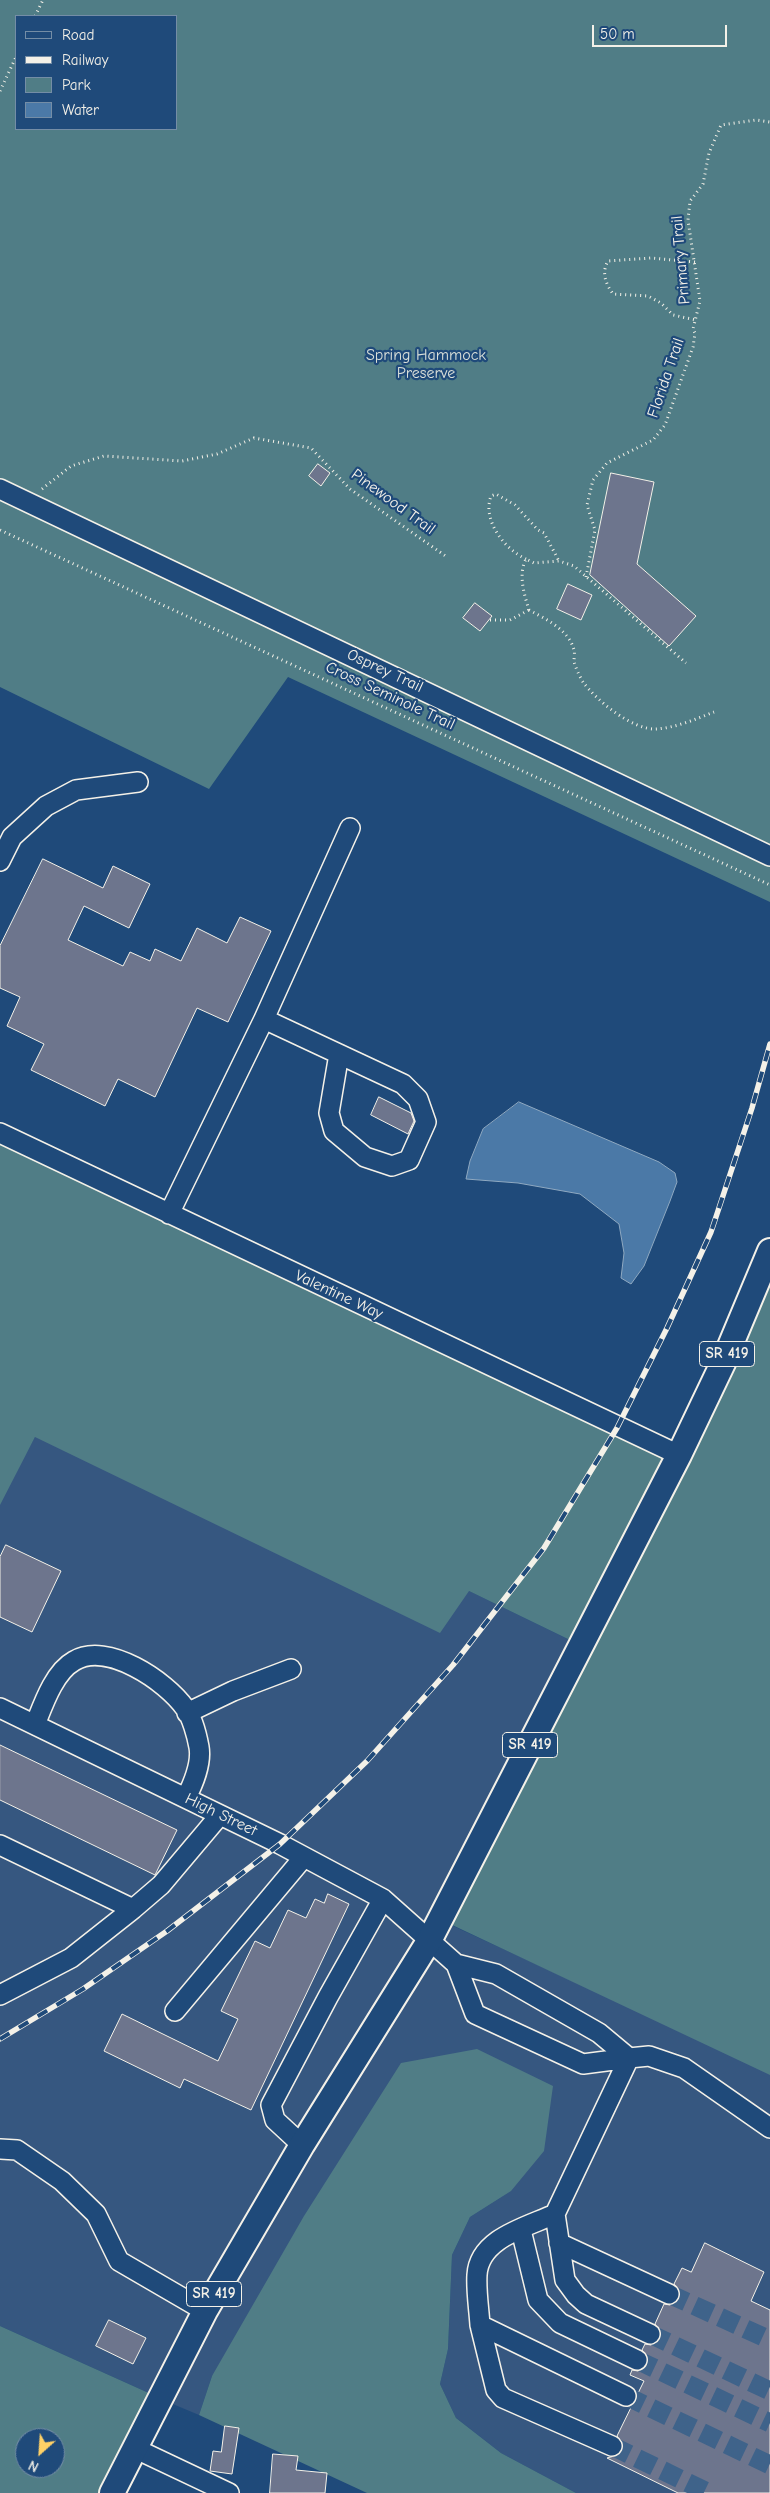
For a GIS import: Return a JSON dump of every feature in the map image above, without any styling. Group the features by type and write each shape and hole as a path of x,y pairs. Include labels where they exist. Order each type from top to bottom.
{"main road":[{"name":"SR 419","path":"112,2493 204,2311 302,2145 429,1941 679,1456 723,1362 770,1251"}],"street":[{"name":"Osprey Trail","path":"0,488 770,856"},
{"path":"0,861 12,837 46,806 76,790 138,782"},
{"path":"169,1214 264,1019 350,828"},
{"path":"264,1019 339,1054 403,1084 418,1099 426,1122 409,1160 392,1166 365,1157 334,1131 329,1113 339,1054"},
{"name":"Valentine Way","path":"0,1133 679,1456"},
{"path":"35,1725 42,1706 60,1676 73,1661 89,1655 122,1660 158,1681 186,1708 199,1749 195,1779 186,1798"},
{"path":"188,1713 233,1691 291,1668"},
{"name":"High Street","path":"0,1708 304,1856 383,1899 456,1964"},
{"path":"0,1995 71,1958 134,1909 161,1885 220,1815"},
{"path":"0,1845 134,1909"},
{"path":"175,2011 304,1856"},
{"path":"302,2145 275,2120 272,2105 383,1899"},
{"path":"456,1964 476,2014 583,2064 648,2056 684,2068 770,2128"},
{"path":"456,1964 496,1974 599,2033 629,2058"},
{"path":"629,2058 555,2214 565,2280 576,2295 586,2304 650,2334"},
{"path":"0,2149 17,2150 62,2181 96,2214 119,2261 204,2311"},
{"path":"555,2214 496,2241 484,2254 477,2273 480,2325 496,2390 503,2398 612,2446"},
{"path":"521,2230 538,2300 551,2315 560,2323 637,2360"},
{"path":"559,2243 669,2294"},
{"path":"480,2325 626,2396"},
{"path":"134,2448 229,2493"}],"path":[{"path":"36,15 43,0"},
{"path":"0,91 15,59"},
{"name":"Primary Trail","path":"693,329 700,301 688,220 690,201 703,184 709,153 721,125 756,120 770,122"},
{"path":"695,262 651,258 608,261 604,268 606,284 613,294 648,296 661,303 673,315 696,320"},
{"name":"Florida Trail","path":"586,577 595,530 587,505 593,480 607,463 653,440 665,425 693,347 695,332 693,329"},
{"name":"Pinewood Trail","path":"21,498 40,490 71,466 104,456 182,461 217,454 254,438 311,448 350,489 447,557"},
{"path":"559,561 544,534 515,505 496,494 491,496 488,504 489,520 514,554 534,563 559,561 574,566 686,663"},
{"name":"Cross Seminole Trail","path":"0,530 770,885"},
{"path":"526,559 523,565 523,590 530,610 552,622 567,636 574,650 574,663 583,682 606,705 632,724 655,729 690,722 714,712"},
{"path":"490,620 510,620 530,610"}],"shaded area":[{"path":"60,1392 572,1641 430,1924 151,2394 0,2326 0,1500"},
{"path":"451,1925 770,2072 770,2493 576,2493 501,2453 456,2418 440,2384 448,2349 452,2255 470,2217 511,2191 212,2376 199,2415 168,2402 275,2205"}],"green space":[{"name":"Spring Hammock Preserve","path":"0,0 770,0 770,902 288,677 209,789 0,687"},
{"path":"0,1136 670,1452 572,1641 469,1591 440,1633 35,1437 0,1505"},
{"path":"770,1278 770,2075 450,1924"},
{"path":"477,2049 553,2086 544,2151 511,2191 470,2217 452,2255 448,2349 440,2384 456,2418 501,2453 576,2493 367,2493 199,2415 212,2376 304,2216 401,2063"},
{"path":"0,2326 151,2394 101,2493 0,2493"}],"water":[{"path":"519,1102 659,1162 675,1173 677,1182 670,1201 644,1266 631,1284 621,1278 624,1253 619,1224 580,1194 518,1183 466,1179 470,1161 483,1129"}],"building":[{"path":"318,464 330,473 321,486 309,476"},
{"path":"611,473 654,482 637,564 696,616 669,646 590,575"},
{"path":"568,584 592,595 581,620 557,609"},
{"path":"475,603 492,616 480,631 463,618"},
{"path":"43,859 103,888 113,866 150,884 129,928 84,906 68,940 123,966 130,952 150,961 155,949 181,961 197,928 227,943 240,917 271,931 228,1022 197,1008 155,1097 118,1079 105,1106 31,1070 44,1044 7,1026 20,997 0,988 0,946"},
{"path":"379,1097 411,1113 414,1121 408,1134 371,1115"},
{"path":"6,1545 61,1571 32,1632 0,1617 0,1557"},
{"path":"0,1745 177,1830 155,1875 0,1800"},
{"path":"328,1894 349,1904 251,2110 184,2079 180,2088 104,2051 122,2014 218,2061 238,2019 221,2011 255,1941 270,1948 288,1910 306,1918 315,1899 324,1903"},
{"path":"705,2243 764,2272 751,2301 770,2310 770,2493 678,2493 607,2458 618,2455 622,2451 623,2444 617,2436 644,2381 630,2375 632,2370 638,2371 647,2365 648,2359 642,2350 645,2344 651,2345 660,2339 661,2333 655,2324 664,2304 670,2305 679,2299 680,2293 674,2284 682,2268 691,2272"},
{"path":"109,2320 146,2338 133,2364 96,2346"},
{"path":"225,2426 239,2428 232,2474 210,2471 213,2451 221,2452"},
{"path":"273,2454 298,2456 296,2470 327,2473 325,2493 270,2493"}],"tunnel":[{"path":"669,2294 770,2340"},
{"path":"650,2334 770,2391"},
{"path":"637,2360 770,2423"},
{"path":"626,2396 770,2465"},
{"path":"612,2446 709,2493"}],"railway":[{"path":"0,2039 83,1989 167,1931 280,1844 367,1761 453,1665 544,1548 617,1428 667,1328 711,1232 752,1108 770,1044"}]}
